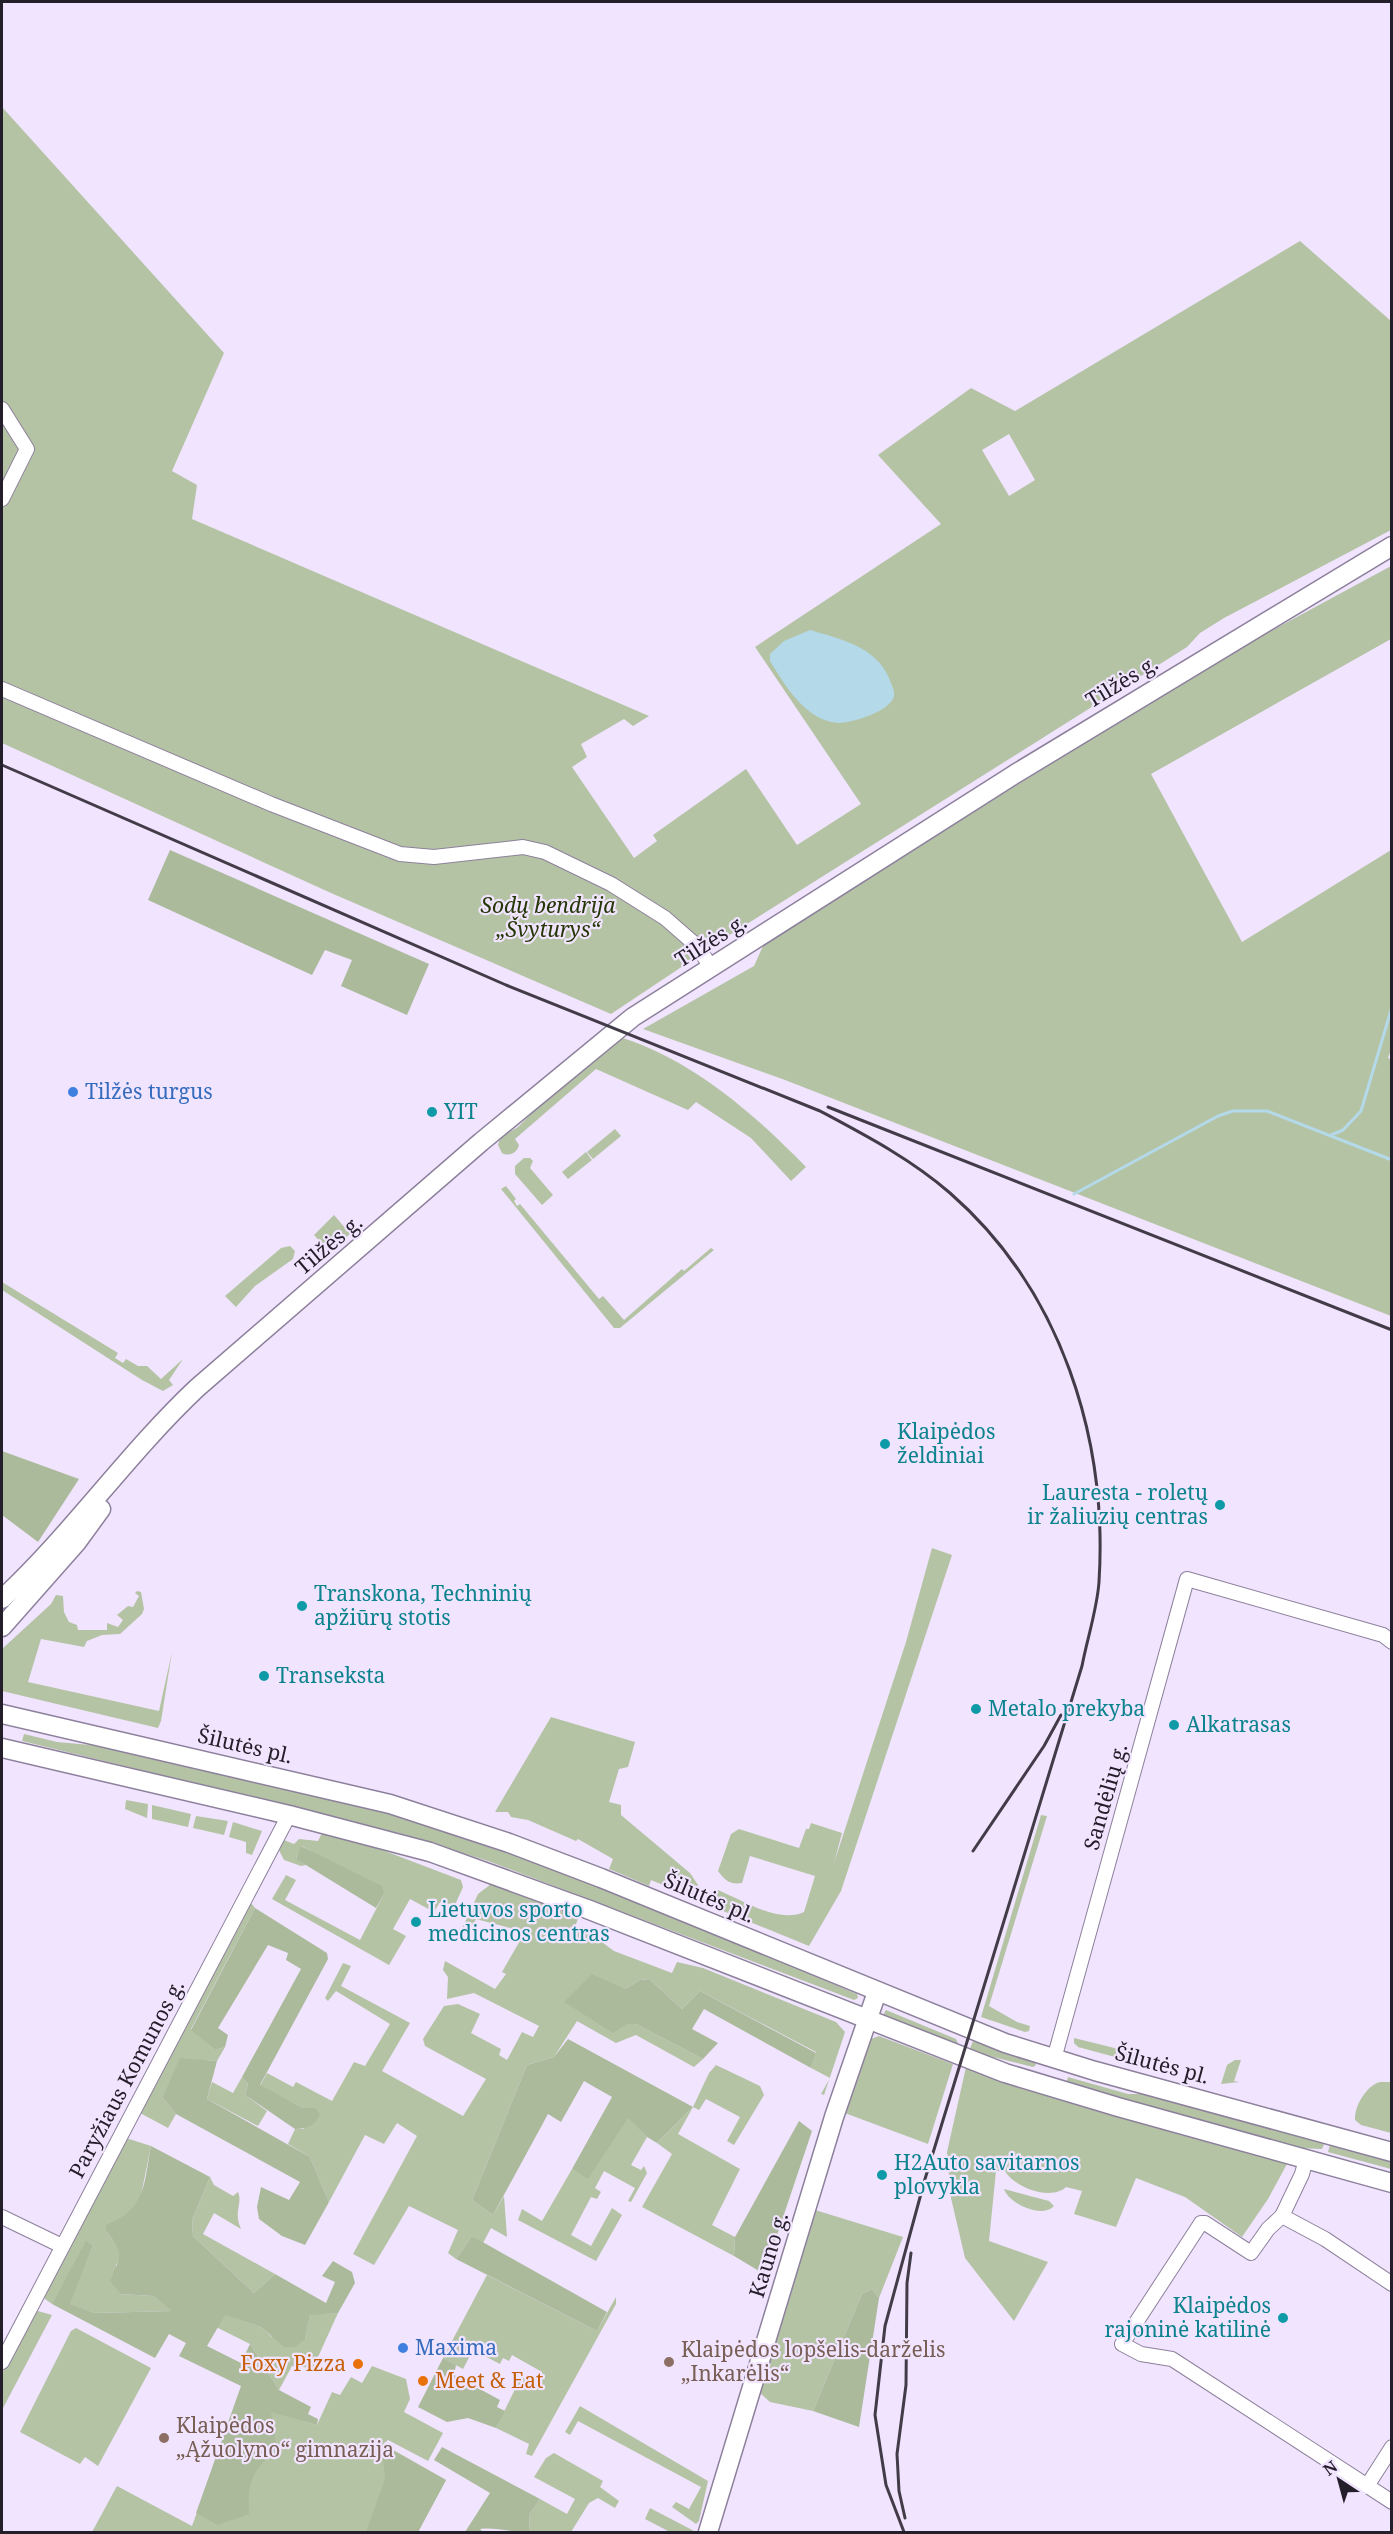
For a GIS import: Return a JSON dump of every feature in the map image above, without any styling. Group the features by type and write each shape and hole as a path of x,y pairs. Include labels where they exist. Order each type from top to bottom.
{"main road":[{"name":"Tilžės g.","path":"2,1599 56,1544 167,1416 204,1381 481,1142 621,1026 1015,774 1392,546"},
{"name":"Tilžės g.","path":"2,1627 77,1542 102,1509 124,1467"},
{"name":"Šilutės pl.","path":"2,1714 390,1804 509,1843 601,1878 970,2031 1054,2059 1392,2152"},
{"path":"2,1748 289,1815 430,1851 587,1909 866,2019 1045,2085 1392,2183"},
{"name":"Kauno g.","path":"708,2532 866,2019 877,1992"},
{"path":"1045,2085 1054,2059"}],"street":[{"path":"2,409 27,449 2,499"},
{"path":"2,689 271,804 400,854 434,857 523,848 544,852 611,884 665,918 697,946 711,967"},
{"name":"Sandėlių g.","path":"1054,2059 1187,1579 1383,1635 1392,1642"},
{"name":"Paryžiaus Komunos g.","path":"2,2362 289,1815"},
{"path":"1306,2159 1302,2174 1282,2216 1268,2229 1251,2253 1205,2223 1201,2223 1122,2344 1141,2354 1172,2359 1392,2502"},
{"path":"1282,2216 1325,2239 1392,2284"},
{"path":"2,2217 63,2246"},
{"path":"1367,2486 1392,2448"}],"green space":[{"name":"Sodų bendrija „Švyturys“","path":"2,107 224,353 172,471 197,485 192,519 649,716 633,726 624,719 581,744 587,757 572,767 634,858 657,841 653,835 746,769 797,845 861,804 755,647 941,524 878,455 971,388 1015,411 1300,241 1391,321 1391,530 1224,618 1200,633 1187,647 728,936 611,1014 331,893 2,743","holes":["1009,434 1035,480 1009,496 982,450"]},
{"path":"1391,566 1391,639 1151,774 1242,942 1391,850 1392,1047 1388,1058 1392,1060 1391,1316 785,1080 643,1029 754,966 763,946 1007,791 1249,643"},
{"path":"170,850 429,964 407,1015 341,986 352,960 325,950 312,975 148,900"},
{"path":"623,1038 675,1061 722,1091 765,1127 806,1167 791,1181 751,1138 696,1102 688,1110 596,1069 515,1139 519,1145 515,1152 507,1155 502,1153 498,1145 500,1138 518,1127 548,1097"},
{"path":"615,1129 621,1136 593,1159 587,1152"},
{"path":"586,1152 592,1160 568,1179 562,1172"},
{"path":"524,1158 530,1158 533,1161 530,1168 553,1195 542,1205 515,1174 515,1166"},
{"path":"506,1186 516,1199 514,1201 517,1206 520,1204 599,1299 603,1296 624,1320 682,1269 684,1271 711,1248 714,1250 620,1328 614,1328 501,1189"},
{"path":"334,1215 346,1229 352,1224 355,1229 335,1248 326,1248 314,1235"},
{"path":"290,1246 295,1251 293,1259 255,1286 236,1307 225,1296 281,1248"},
{"path":"2,1282 118,1353 115,1358 123,1363 126,1359 138,1366 147,1366 161,1379 183,1359 169,1380 173,1385 163,1391 142,1380 2,1290"},
{"path":"2,1451 79,1479 38,1542 2,1515"},
{"path":"932,1548 952,1555 841,1891 809,1946 711,1906 709,1902 713,1892 718,1890 772,1913 794,1915 804,1912 815,1876 750,1856 742,1883 731,1882 723,1877 718,1871 731,1834 739,1829 799,1848 806,1829 809,1829 811,1823 842,1833 834,1863 906,1642"},
{"path":"141,1592 144,1609 142,1614 120,1634 102,1635 87,1641 84,1647 41,1639 28,1682 159,1711 172,1652 158,1728 2,1691 2,1649 51,1604 56,1595 63,1596 64,1612 69,1622 77,1625 78,1630 107,1630 107,1623 118,1627 123,1620 117,1615 128,1606 133,1607 139,1596 135,1593"},
{"path":"551,1717 635,1742 628,1767 619,1769 609,1802 621,1805 621,1815 690,1873 698,1885 697,1892 692,1897 651,1880 649,1886 609,1869 613,1859 578,1839 576,1841 528,1820 511,1817 508,1812 495,1812"},
{"path":"24,1734 57,1742 102,1746 406,1817 601,1885 857,1994 858,1998 854,2000 488,1861 402,1834 22,1741"},
{"path":"126,1800 148,1804 147,1818 125,1809"},
{"path":"152,1805 191,1814 188,1827 152,1819"},
{"path":"1041,1815 1047,1816 989,2006 1017,2022 1030,2026 1029,2031 1025,2032 981,2017"},
{"path":"196,1816 228,1821 224,1835 193,1828"},
{"path":"233,1822 262,1831 252,1855 246,1853 246,1842 229,1837"},
{"path":"322,1833 377,1848 461,1880 463,1887 455,1905 440,1902 434,1912 410,1899 393,1929 406,1936 389,1965 272,1899 286,1875 296,1880 285,1900 360,1940 384,1894 302,1846 296,1858 306,1865 301,1866 284,1860 279,1850 284,1840 294,1844 299,1839 318,1841"},
{"path":"301,1846 382,1886 384,1894 376,1908 296,1859"},
{"path":"491,1884 579,1916 575,1927 588,1932 614,1951 672,1973 677,1962 703,1968 836,2022 845,2032 830,2078 811,2068 816,2052 700,1991 682,2009 649,1979 640,1980 625,1989 627,2024 636,2024 703,2059 694,2067 636,2035 616,2043 577,2021 554,2057 527,2065 472,2200 493,2215 504,2196 507,2237 491,2228 483,2243 472,2236 456,2259 448,2253 458,2230 409,2206 374,2265 353,2254 417,2136 397,2123 384,2144 365,2135 329,2202 310,2157 288,2144 295,2129 304,2129 303,2108 260,2086 267,2073 293,2087 296,2082 332,2101 354,2062 365,2066 390,2024 336,1991 328,2001 325,1998 343,1963 351,1966 341,1986 410,2023 382,2071 463,2116 486,2079 425,2046 423,2039 444,2006 458,2004 480,2014 471,2033 501,2049 499,2055 507,2060 522,2032 533,2037 539,2026 474,1993 447,1999 448,1977 443,1970 445,1961 495,1989 506,1974 502,1972 525,1932 476,1919 468,1934 461,1931 478,1894"},
{"path":"251,1903 255,1908 191,2029 215,2050 225,2047 217,2061 180,2059 162,2097 176,2114 168,2128 140,2113"},
{"path":"255,1908 327,1953 328,1959 260,2085 303,2108 315,2108 320,2114 318,2118 311,2126 304,2128 295,2129 245,2095 248,2084 242,2077 301,1969 286,1960 288,1953 268,1945 218,2028 228,2035 225,2047 215,2050 191,2030"},
{"path":"592,1974 625,1989 640,1980 649,1979 682,2009 700,1991 816,2053 811,2068 704,2009 692,2029 718,2043 703,2059 636,2024 627,2024 613,2033 564,2002"},
{"path":"886,2010 956,2039 958,2043 953,2044 883,2015"},
{"path":"879,2036 953,2064 928,2144 842,2112 868,2040"},
{"path":"1074,2038 1143,2055 1143,2062 1141,2064 1078,2047 1074,2043"},
{"path":"568,2039 693,2107 657,2143 647,2137 628,2118 588,2179 572,2169 612,2097 584,2081 561,2122 548,2114 493,2215 472,2200 527,2065 554,2057"},
{"path":"973,2041 1034,2061 1036,2065 1033,2067 969,2051"},
{"path":"180,2058 217,2061 207,2099 310,2157 329,2202 305,2245 282,2236 259,2219 257,2207 261,2187 289,2200 300,2182 176,2114 162,2097"},
{"path":"1235,2060 1241,2060 1234,2081 1239,2082 1221,2084 1227,2065"},
{"path":"716,2065 760,2086 764,2095 734,2145 727,2141 740,2117 706,2099 699,2110 693,2107 709,2073"},
{"path":"966,2067 1057,2099 1287,2164 1268,2199 1242,2237 1185,2197 1136,2178 1116,2227 1074,2214 1082,2191 1066,2187 1052,2193 1034,2191 1017,2183 1005,2171 996,2171 989,2241 1048,2262 1014,2321 965,2258 951,2198 947,2152"},
{"path":"242,2077 248,2084 245,2095 267,2111 258,2126 207,2099 212,2082 233,2093"},
{"path":"1068,2077 1128,2094 1150,2094 1325,2142 1322,2149 1298,2148 1066,2084"},
{"path":"829,2079 824,2095 821,2094"},
{"path":"1380,2082 1391,2082 1391,2133 1361,2125 1355,2120 1362,2097 1370,2087"},
{"path":"693,2107 678,2134 740,2169 712,2225 735,2237 734,2256 642,2207 672,2154 657,2143"},
{"path":"628,2117 647,2137 631,2165 641,2170 644,2166 647,2173 631,2202 628,2201 635,2188 604,2171 595,2188 601,2192 597,2199 591,2197 571,2235 591,2246 612,2208 622,2215 596,2261 518,2220 522,2209 542,2221 572,2169 588,2178"},
{"path":"799,2121 812,2131 764,2274 734,2256 735,2237"},
{"path":"126,2138 151,2146 140,2200 127,2215 106,2231 120,2249 122,2256 116,2265 121,2294 153,2296 173,2311 95,2313 69,2304 93,2245 87,2242 52,2304 45,2299 44,2294"},
{"path":"1330,2144 1391,2160 1391,2169 1328,2152"},
{"path":"151,2146 210,2177 192,2220 193,2236 254,2293 275,2274 326,2303 335,2282 322,2276 333,2261 352,2272 355,2283 338,2313 310,2315 305,2339 295,2347 284,2347 261,2327 225,2315 207,2346 241,2363 250,2344 279,2390 311,2407 308,2414 318,2419 317,2425 271,2412 277,2451 262,2464 253,2478 249,2494 249,2514 218,2525 196,2513 241,2386 179,2356 186,2343 169,2334 155,2358 52,2304 86,2241 93,2245 70,2304 95,2313 172,2311 153,2296 121,2294 110,2281 119,2260 119,2250 106,2231 106,2225 129,2212 136,2203 144,2183"},
{"path":"210,2177 214,2185 233,2196 238,2192 238,2217 241,2229 214,2213 203,2234 275,2274 254,2293 193,2236 192,2220"},
{"path":"1004,2189 1049,2201 1054,2206 1042,2211 1026,2208 1012,2200"},
{"path":"815,2210 903,2237 879,2298 872,2289 862,2294 813,2411 770,2402 760,2393"},
{"path":"472,2236 607,2312 597,2331 456,2259"},
{"path":"487,2275 597,2331 616,2297 616,2304 532,2456 526,2454 529,2444 496,2428 522,2375 536,2384 542,2372 512,2355 509,2361 503,2358 500,2364 473,2350 463,2369 443,2358"},
{"path":"872,2289 879,2298 859,2427 813,2411 862,2294"},
{"path":"38,2311 52,2315 2,2410 2,2373 33,2313"},
{"path":"338,2313 313,2368 292,2366 279,2390 250,2344 216,2327 224,2314 261,2327 272,2337 305,2339 310,2314"},
{"path":"76,2328 151,2368 98,2466 85,2457 80,2464 20,2432 71,2331"},
{"path":"443,2358 456,2365 454,2375 500,2400 497,2407 505,2411 496,2428 468,2418 447,2422 418,2407"},
{"path":"372,2366 406,2379 410,2399 404,2412 443,2433 428,2461 388,2440 383,2444 446,2480 418,2532 92,2532 117,2486 192,2526 237,2401 317,2425 332,2392 340,2395 351,2377 362,2383"},
{"path":"580,2406 708,2481 699,2521 696,2524 672,2507 676,2502 689,2509 701,2487 578,2421 570,2435 565,2432"},
{"path":"442,2447 540,2499 529,2515 530,2532 480,2529 483,2532 465,2532 490,2493 434,2460"},
{"path":"390,2449 446,2480 418,2532 366,2532 385,2479 383,2459"},
{"path":"554,2453 603,2481 600,2487 619,2501 615,2508 598,2498 589,2503 571,2532 530,2532 529,2515 540,2499 567,2514 575,2499 534,2477 546,2458"},
{"path":"650,2508 696,2532 670,2532 645,2519"}],"water":[{"path":"810,630 856,646 876,659 883,667 893,687 894,696 886,707 852,721 838,723 816,716 794,696 770,661 770,654 784,641"}],"waterway":[{"path":"1331,1135 1343,1130 1361,1111 1392,1007"},
{"path":"1074,1194 1218,1116 1233,1111 1267,1111 1392,1160"}],"railway":[{"path":"2,765 506,985 820,1111 904,1158 950,1193 989,1232 1021,1274 1048,1321 1070,1370 1085,1421 1095,1474 1100,1528 1098,1593 1082,1666 925,2179 885,2326 875,2415 886,2485 904,2532"},
{"path":"828,1107 1392,1330"},
{"path":"973,1851 1044,1746 1061,1715"},
{"path":"905,2518 899,2491 897,2454 906,2385 907,2283 911,2253"}],"place":[{"name":"Tilžės turgus","path":"73,1092"},
{"name":"YIT","path":"432,1112"},
{"name":"Klaipėdos želdiniai","path":"885,1444"},
{"name":"Lauresta - roletų ir žaliuzių centras","path":"1220,1505"},
{"name":"Transkona, Techninių apžiūrų stotis","path":"302,1606"},
{"name":"Transeksta","path":"264,1676"},
{"name":"Metalo prekyba","path":"976,1709"},
{"name":"Alkatrasas","path":"1174,1725"},
{"name":"Lietuvos sporto medicinos centras","path":"416,1922"},
{"name":"H2Auto savitarnos plovykla","path":"882,2175"},
{"name":"Klaipėdos rajoninė katilinė","path":"1283,2318"},
{"name":"Maxima","path":"403,2348"},
{"name":"Klaipėdos lopšelis-darželis „Inkarėlis“","path":"669,2362"},
{"name":"Foxy Pizza","path":"358,2364"},
{"name":"Meet & Eat","path":"423,2381"},
{"name":"Klaipėdos „Ąžuolyno“ gimnazija","path":"164,2438"}]}
